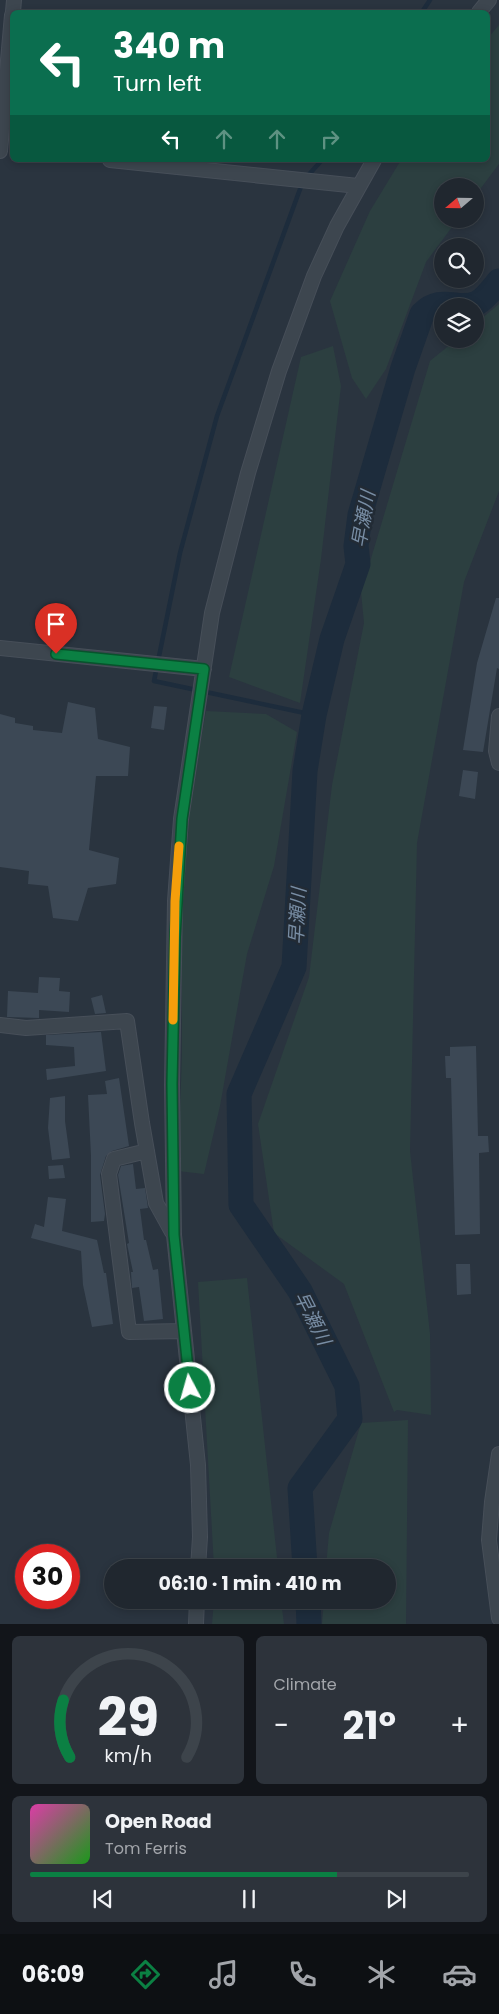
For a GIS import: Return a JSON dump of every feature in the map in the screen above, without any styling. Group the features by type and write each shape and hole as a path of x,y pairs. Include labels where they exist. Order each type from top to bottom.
{"street":[{"path":"481,10 489,0"},
{"path":"0,149 10,45"},
{"path":"129,162 358,186"},
{"path":"199,1559 200,1537 198,1465 174,1235 172,1084 175,901 182,819 212,613 248,473 279,371 314,276 337,226 373,162"},
{"path":"0,648 204,669"},
{"path":"499,716 496,751 499,762"},
{"path":"0,1025 26,1028 127,1021 156,1203 174,1235"},
{"path":"147,1151 114,1158 109,1174 129,1332 184,1331"},
{"path":"499,1454 489,1540 499,1618"},
{"path":"196,1624 197,1609"}],"shaded area":[{"path":"499,25 499,164 484,184 484,178 434,178 434,228 451,228 444,238 434,238 434,251 426,262 386,369 366,399 352,378 330,301 370,211 400,162 490,162 490,36"},
{"path":"499,304 499,491 464,582 417,843 410,1151 430,1334 431,1415 397,1410 394,1412 344,1284 274,1233 258,1124 309,977 332,785 364,623 361,592 430,361 446,348 484,348 484,316"},
{"path":"333,346 341,386 321,559 300,703 229,677 301,357"},
{"path":"206,711 266,714 297,732 274,866 247,954 220,1106 204,1174 178,1171 182,1053 182,913 189,808"},
{"path":"247,1278 277,1559 214,1559 198,1282"},
{"path":"408,1420 406,1624 322,1624 323,1609 396,1609 396,1559 327,1559 329,1533 361,1423"},
{"path":"213,1609 282,1609 284,1624 212,1624"}],"building":[{"path":"496,598 499,598 499,669 497,668 483,752 463,750 477,663"},
{"path":"68,702 95,708 98,739 130,747 128,776 96,776 89,850 119,858 116,884 88,888 78,921 53,918 48,886 28,884 29,871 0,867 0,714 15,718 15,723 33,726 33,730 62,733"},
{"path":"154,706 167,707 164,730 151,728"},
{"path":"463,770 478,772 475,799 459,796"},
{"path":"39,977 60,978 59,991 70,992 69,1012 39,1010 39,1018 7,1017 8,991 38,993"},
{"path":"102,995 106,1013 95,1014 91,998"},
{"path":"101,1032 106,1071 47,1080 46,1069 75,1066 74,1047 46,1045 46,1035"},
{"path":"476,1046 478,1136 488,1136 489,1152 479,1153 480,1234 455,1235 451,1078 446,1078 445,1056 450,1056 450,1047"},
{"path":"119,1078 129,1146 112,1151 106,1156 100,1175 105,1214 104,1221 91,1222 91,1156 88,1095 107,1094 105,1081"},
{"path":"65,1096 65,1121 70,1158 52,1160 48,1128 50,1098"},
{"path":"133,1164 136,1189 145,1188 148,1208 140,1209 144,1240 146,1240 153,1270 158,1269 163,1319 144,1321 139,1287 132,1288 131,1272 133,1272 127,1244 129,1243 118,1175 121,1166"},
{"path":"63,1165 65,1178 49,1179 48,1166"},
{"path":"48,1197 66,1199 62,1231 97,1240 104,1273 106,1273 113,1324 92,1327 83,1285 81,1251 31,1238 35,1224 44,1227"},
{"path":"456,1264 470,1264 471,1294 457,1295"}],"waterway":[{"path":"423,10 430,0"},
{"path":"314,715 154,681 180,553 217,416 303,181 320,162"},
{"name":"早瀬川","path":"304,1559 300,1488 350,1419 347,1386 300,1291 241,1205 239,1094 294,967 305,771 314,715 332,639 358,564 356,546 360,515 403,368 422,314 436,305 463,306 477,303 499,281"},
{"name":"早瀬川","path":"308,1609 309,1624"}],"slow traffic":[{"path":"173,1020 175,901 179,846"}],"route":[{"path":"56,654 204,669 182,819 175,901 172,1084 174,1235 190,1388"}]}
